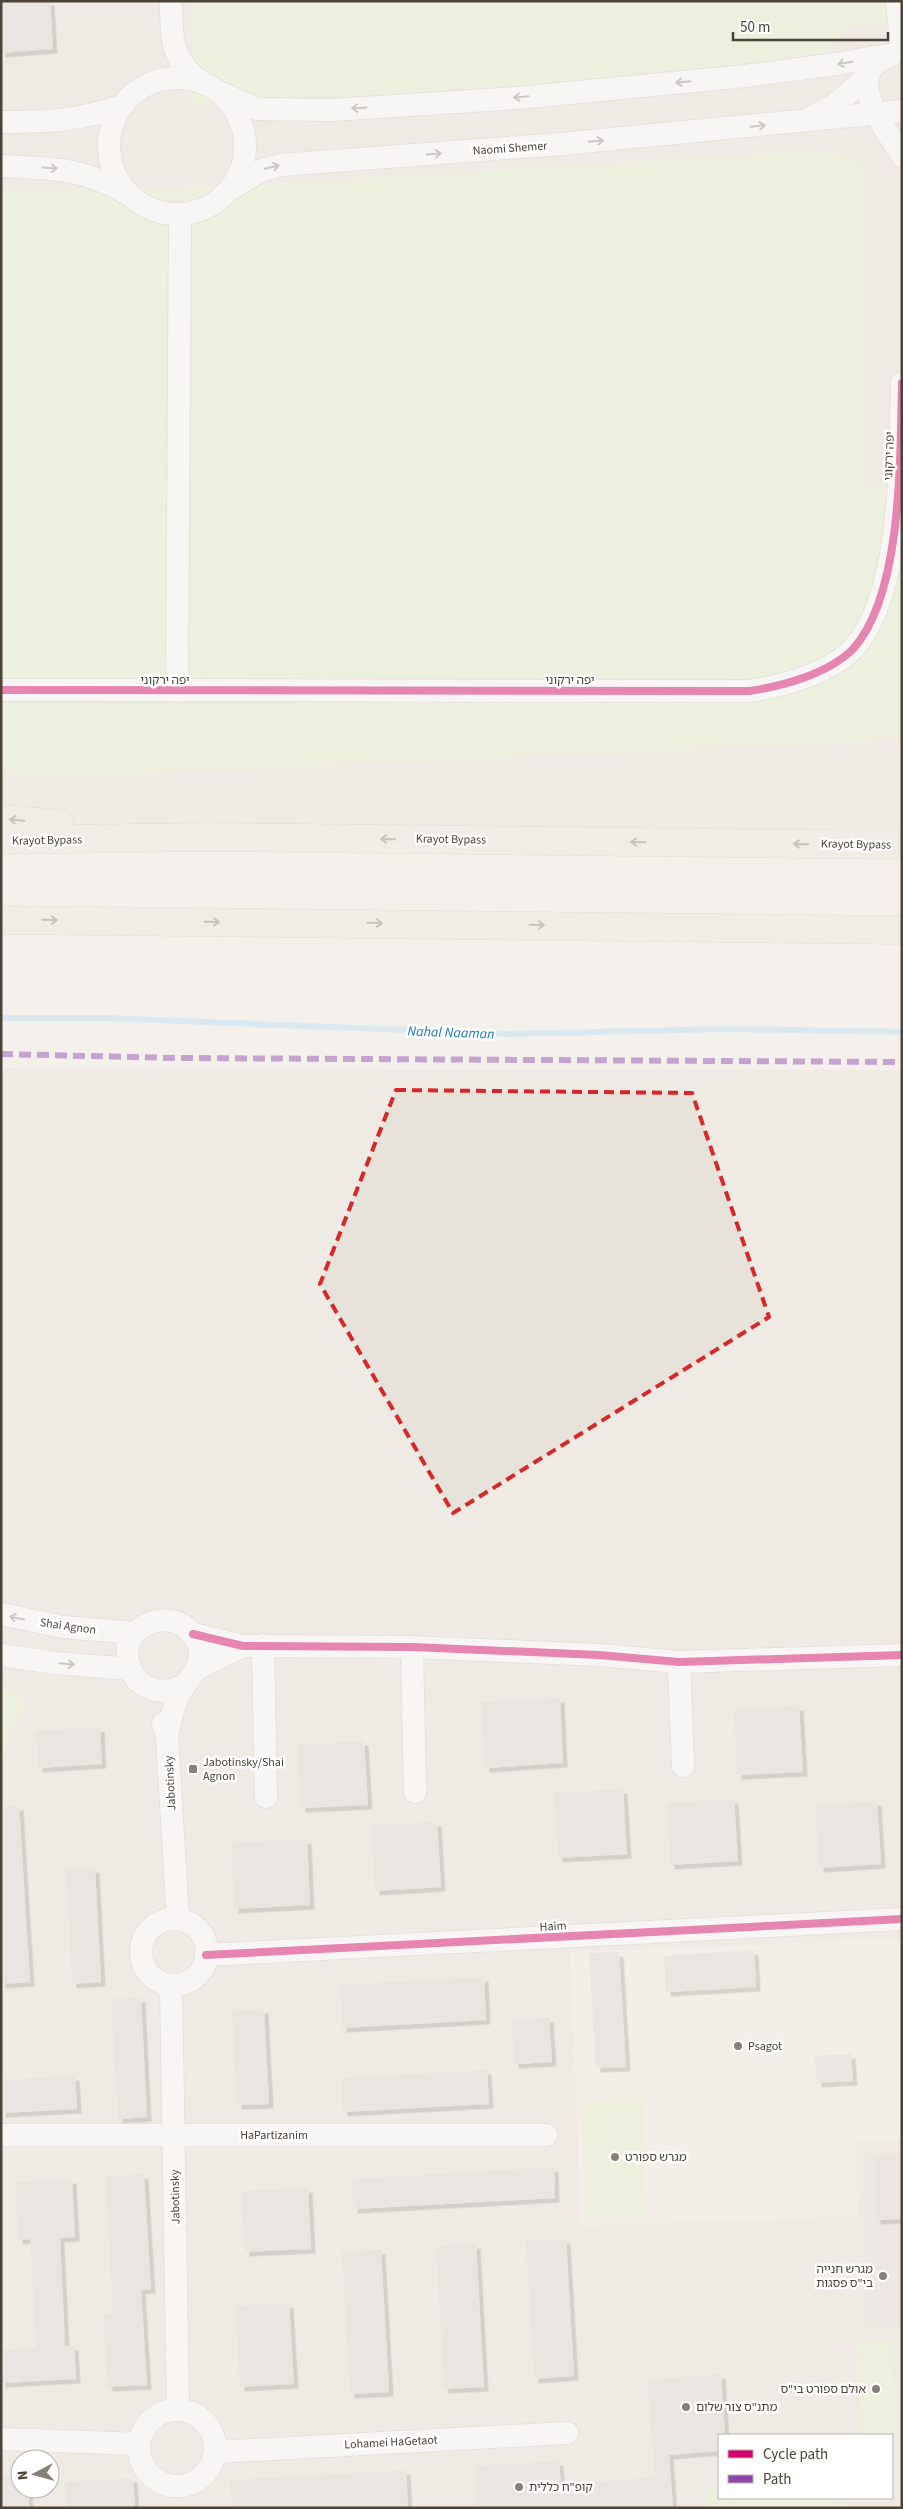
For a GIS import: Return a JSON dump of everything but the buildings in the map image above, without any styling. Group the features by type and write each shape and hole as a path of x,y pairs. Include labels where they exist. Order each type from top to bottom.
{"highway":[{"path":"1,819 205,837"},
{"name":"Krayot Bypass","path":"1,840 205,837 902,845"},
{"path":"1,920 902,930"}],"street":[{"path":"1,166 80,172 107,182 129,194 145,207 157,212 180,214 196,212 208,207 229,190 242,166 245,138 236,112 210,87 184,68 174,51 171,1"},
{"path":"142,87 167,78 181,78 210,87 257,109 332,110 517,98 726,78 837,64 899,52 897,1"},
{"path":"129,194 118,180 109,155 110,130 122,106 160,66 172,40"},
{"name":"Naomi Shemer","path":"796,122 819,114 834,105 869,75 874,64 899,52"},
{"path":"869,75 867,87 875,114 902,156"},
{"path":"1,122 61,122 99,114 122,106"},
{"name":"Naomi Shemer","path":"229,190 262,170 281,166 562,144 902,111"},
{"path":"177,692 180,214"},
{"name":"יפה ירקוני","path":"1,690 177,692 749,691 771,688 827,667 853,649 870,626 881,604 891,568 901,471 902,383"},
{"name":"Shai Agnon","path":"1,1614 63,1627 135,1633"},
{"path":"169,1619 183,1624 193,1634 198,1645 198,1668 192,1678 183,1686 173,1691 160,1692 148,1688 137,1680 131,1670 128,1657 129,1645 135,1633 144,1625 155,1620 169,1619"},
{"path":"193,1634 253,1645 412,1647 598,1655 679,1662 902,1655"},
{"path":"198,1668 253,1645"},
{"path":"253,1645 266,1797"},
{"path":"412,1647 415,1792"},
{"path":"1,1654 55,1663 131,1670"},
{"path":"679,1662 683,1766"},
{"name":"Jabotinsky","path":"167,1736 176,1701 183,1686"},
{"name":"Jabotinsky","path":"148,1688 158,1707 167,1736 178,1919"},
{"path":"166,1919 178,1919 190,1923 200,1932 205,1943 206,1955 203,1967 195,1977 184,1984 171,1985 160,1982 150,1975 144,1966 141,1954 142,1942 147,1932 156,1924 166,1919"},
{"name":"Haim","path":"206,1955 902,1919"},
{"name":"Jabotinsky","path":"171,1985 178,2409"},
{"name":"HaPartizanim","path":"1,2135 546,2135"},
{"path":"178,2409 190,2412 201,2418 210,2428 215,2452 211,2466 202,2478 174,2498 162,2484 147,2473 139,2456 138,2444 142,2430 151,2419 164,2412 178,2409"},
{"name":"Lohamei HaGetaot","path":"215,2452 567,2432"},
{"path":"1,2439 138,2444"}],"highlighted area":[{"path":"396,1090 692,1093 769,1317 453,1513 320,1284"}],"shaded area":[{"path":"1,1 902,1 902,830 1,827"},
{"path":"1,1068 902,1070 902,2508 1,2508"},
{"name":"Psagot","path":"902,1939 902,2140 855,2141 858,2216 581,2226 570,1952"},
{"name":"מגרש חנייה בי\"ס פסגות","path":"863,2149 902,2149 902,2328 866,2328"}],"green space":[{"path":"192,1 902,1 902,20 848,26 818,63 762,81 194,108"},
{"path":"809,151 841,154 861,162 865,198 865,487 902,484 902,740 77,777 1,774 1,191 246,185"},
{"path":"1,1687 26,1698 1,1759"},
{"name":"מגרש ספורט","path":"643,2098 646,2215 586,2217 583,2099"},
{"name":"אולם ספורט בי\"ס","path":"892,2341 896,2442 893,2443 893,2434 860,2434 856,2342"},
{"path":"718,2487 718,2499 841,2499 842,2508 708,2508 707,2488"}],"waterway":[{"name":"Nahal Naaman","path":"1,1018 107,1018 506,1034 726,1029 902,1032"}],"marked path":[{"path":"1,1054 177,1058 902,1062"}],"cycle path":[{"path":"1,690 749,691 804,678 843,658 853,649 869,625 881,595 890,560 896,523 901,448 902,383"},
{"path":"193,1634 243,1646 412,1647 599,1655 679,1662 902,1655"},
{"path":"206,1955 902,1919"}],"place":[{"name":"Jabotinsky/Shai Agnon","path":"193,1769"},
{"name":"Psagot","path":"738,2046"},
{"name":"מגרש ספורט","path":"615,2157"},
{"name":"מגרש חנייה בי\"ס פסגות","path":"883,2276"},
{"name":"אולם ספורט בי\"ס","path":"876,2389"},
{"name":"מתנ\"ס צור שלום","path":"686,2407"},
{"name":"קופ\"ח כללית","path":"519,2487"}]}
